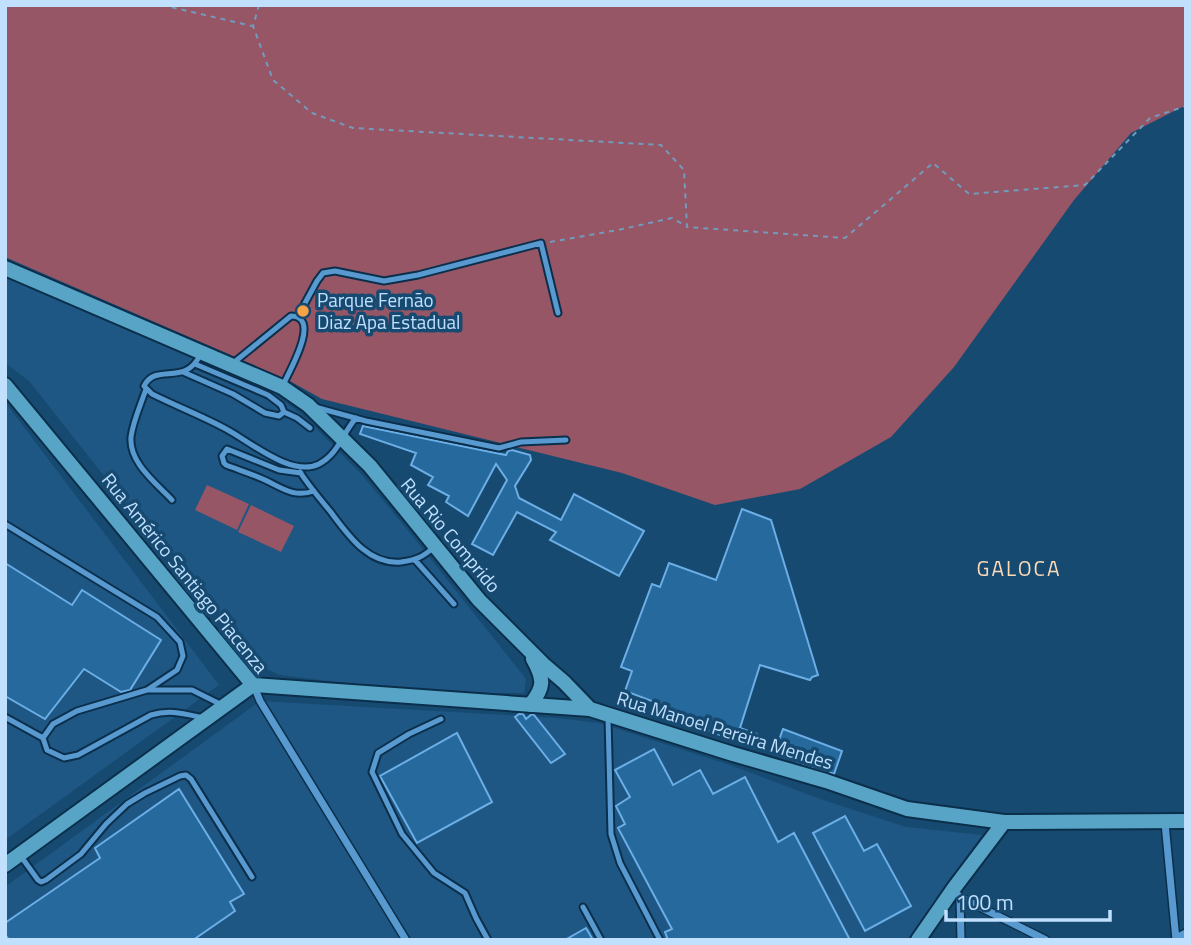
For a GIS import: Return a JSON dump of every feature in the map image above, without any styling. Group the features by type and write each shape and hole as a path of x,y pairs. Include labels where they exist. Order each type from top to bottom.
{"street":[{"name":"Rua Rio Comprido","path":"5,268 198,358 231,365 282,387 308,405 370,466 479,600 590,709"},
{"name":"Rua Américo Santiago Piacenza","path":"5,385 253,685 260,701 406,940"},
{"path":"526,647 541,678 541,689 530,705"},
{"name":"Rua Manoel Pereira Mendes","path":"253,685 590,709 907,808 1004,822 1184,822"},
{"path":"5,866 253,685"},
{"path":"918,940 957,893 1004,822"},
{"path":"1165,823 1176,939 1186,933"},
{"path":"957,893 961,940"},
{"path":"957,893 1046,940"}],"lane":[{"path":"299,316 323,273 335,271 383,281 418,275 541,243 558,313"},
{"path":"231,365 291,316 299,316 306,326 301,346 282,387"},
{"path":"172,500 134,458 132,449 132,433 146,389 144,386 153,376 183,372 190,369 198,358 268,395 281,405 284,412 310,428"},
{"path":"183,372 233,394 265,413 279,416 284,412"},
{"path":"146,389 226,428 278,459 305,468 317,466 329,458 356,418"},
{"path":"308,405 356,418 499,448 521,442 566,440"},
{"path":"301,473 279,470 228,449 222,456 226,465 289,492 299,495 314,491"},
{"path":"296,466 351,539 367,553 394,562 415,561 424,557 434,547"},
{"path":"5,524 157,617 180,642 183,656 177,670 147,690"},
{"path":"415,561 454,604"},
{"path":"43,738 54,724 77,711 147,690 192,690 224,706"},
{"path":"5,717 43,738 47,750 64,758 78,755 161,712 172,711 207,719"},
{"path":"608,715 611,834 620,863 660,940"},
{"path":"441,719 378,753 372,772 402,834 434,873 465,893 488,940"},
{"path":"20,855 38,880 46,880 81,854 127,804 186,775 252,877"},
{"path":"583,907 601,940"}],"path":[{"path":"162,5 253,26"},
{"path":"259,5 253,26 273,80 312,113 353,128 661,145 684,170 687,227"},
{"path":"541,243 673,218 687,227 845,238 933,163 970,194 1085,185 1150,118 1186,106"}],"shaded area":[{"path":"5,5 1186,5 1186,105 1131,133 1074,200 954,367 891,437 800,489 715,505 622,473 322,399 288,380 5,257"},
{"path":"5,277 269,389 308,420 362,475 526,679 524,693 353,684 280,675 252,663 29,381 5,363"},
{"path":"5,402 219,685 5,840"},
{"path":"207,485 249,504 237,530 195,510"},
{"path":"251,505 294,526 281,552 238,532"},
{"path":"260,701 557,718 599,723 730,765 823,800 906,827 982,835 907,940 5,940 5,887"}],"building":[{"path":"363,426 506,455 512,450 530,455 531,460 515,486 519,498 561,520 574,494 644,531 619,576 550,540 556,532 517,512 493,555 472,544 507,480 496,464 468,516 446,502 449,496 428,485 433,477 411,465 416,453 360,434"},
{"path":"742,509 771,520 818,675 810,680 760,665 740,728 757,734 761,750 665,715 668,707 625,691 632,671 621,667 652,584 660,587 669,563 716,580"},
{"path":"5,563 72,605 82,590 161,640 130,690 121,692 84,669 45,719 5,696"},
{"path":"523,714 526,719 534,715 565,754 551,763 515,717"},
{"path":"783,729 842,751 834,774 774,754"},
{"path":"457,733 492,802 417,843 380,776"},
{"path":"654,749 673,785 700,770 713,794 745,777 778,842 794,833 850,940 668,940 665,932 672,929 618,828 625,824 616,806 630,797 615,770"},
{"path":"179,789 244,894 230,902 235,911 193,940 9,940 5,934 5,923 100,858 95,848"},
{"path":"845,816 864,851 877,844 911,906 865,931 813,833"},
{"path":"586,928 593,940 565,940"}],"place":[{"name":"Parque Fernão Diaz Apa Estadual","path":"303,311"}],"district":[{"name":"GALOCA","path":"1019,569"}]}
